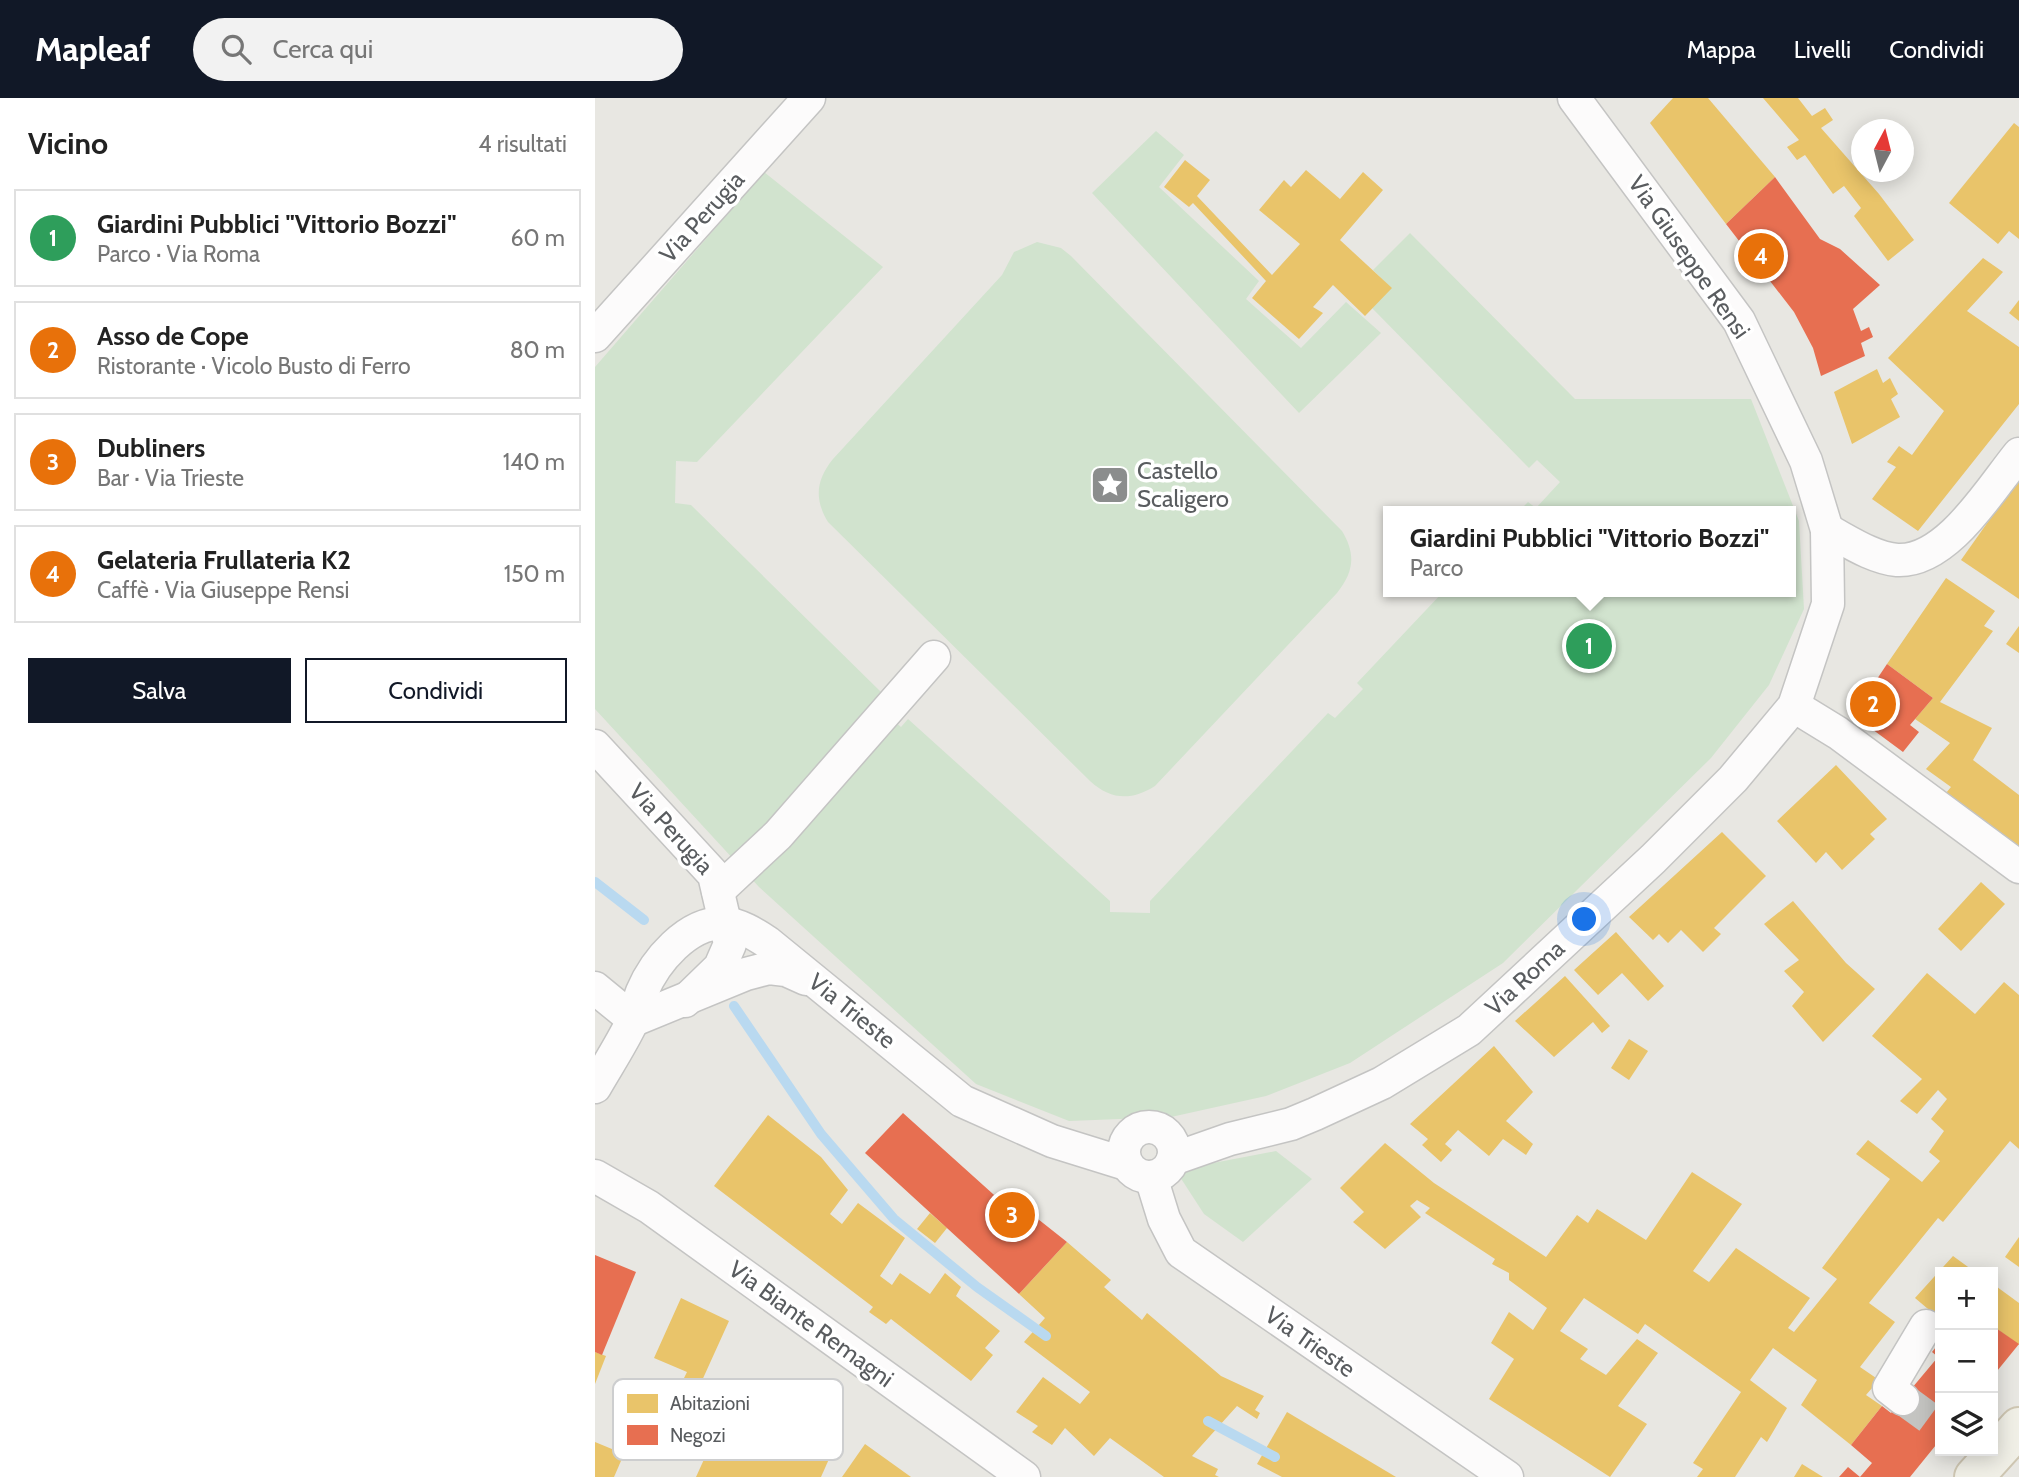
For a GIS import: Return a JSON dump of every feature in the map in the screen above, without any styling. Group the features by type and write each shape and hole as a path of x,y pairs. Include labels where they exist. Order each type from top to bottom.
{"main road":[{"path":"1977,1464 2019,1427"}],"street":[{"name":"Via Giuseppe Rensi","path":"1574,98 1739,321 1806,460 1827,530 1828,604 1794,706"},
{"name":"Via Perugia","path":"595,336 804,100"},
{"path":"1827,530 1860,548 1897,560 1937,550 1960,527 2019,454"},
{"path":"718,891 778,835 934,657"},
{"path":"1794,706 1837,733 2019,867"},
{"name":"Via Roma","path":"1149,1154 1291,1124 1382,1083 1469,1030 1724,788 1794,706"},
{"name":"Via Perugia","path":"595,746 715,875 730,944 720,967 685,1001"},
{"path":"595,1087 634,1020 641,993 662,960 685,936 700,927 725,923"},
{"name":"Via Trieste","path":"725,923 750,932 767,942 962,1101 1052,1141 1149,1154 1164,1219 1181,1252 1507,1477"},
{"path":"634,1020 746,974 769,968 786,970 823,987"},
{"path":"595,988 634,1020"},
{"name":"Via Biante Remagni","path":"595,1176 649,1207 1024,1477"},
{"path":"1903,1399 1889,1388 1926,1326"}],"green space":[{"path":"1156,131 1184,155 1159,187 1259,281 1246,299 1301,348 1346,302 1381,333 1299,413 1092,193"},
{"path":"764,172 883,267 697,462 676,461 675,503 691,505 881,692 873,702 901,727 908,719 1110,901 1110,912 1150,913 1150,901 1328,713 1335,718 1363,689 1357,683 1438,597 1796,597 1796,513 1799,521 1804,609 1769,685 1711,758 1503,963 1350,1063 1266,1096 1171,1117 1069,1121 976,1084 759,887 595,709 595,367"},
{"path":"1410,233 1575,399 1751,399 1793,506 1538,506 1560,482 1537,460 1529,468 1372,308 1391,288 1373,270"},
{"path":"1037,242 1061,248 1071,256 1342,531 1350,547 1350,570 1337,593 1155,786 1129,796 1113,795 1090,781 828,522 820,505 820,482 833,459 1002,275 1014,252"},
{"path":"1276,1151 1312,1179 1243,1242 1204,1214 1180,1177 1187,1168"}],"building: Abitazioni":[{"path":"1673,98 1708,98 1775,177 1726,224 1650,123"},
{"path":"1763,98 1798,98 1812,116 1825,108 1833,120 1821,128 1851,162 1851,182 1868,182 1914,240 1888,261 1854,216 1861,208 1844,186 1833,194 1805,155 1797,160 1787,147 1799,140"},
{"path":"2014,123 2019,127 2019,239 2009,231 1998,244 1949,203"},
{"path":"1185,160 1210,180 1197,196 1272,275 1300,244 1259,210 1284,180 1291,187 1306,170 1340,199 1363,172 1383,190 1340,240 1392,288 1365,316 1333,285 1313,307 1323,313 1299,339 1252,298 1266,281 1193,203 1189,207 1164,187"},
{"path":"1983,258 2003,272 1967,311 2019,347 2019,404 1918,531 1872,499 1896,467 1887,462 1899,446 1912,455 1944,411 1888,358"},
{"path":"2019,300 2019,321 2009,313"},
{"path":"1877,369 1883,383 1890,378 1898,394 1891,399 1900,417 1852,444 1834,392"},
{"path":"2019,478 2019,599 1961,560"},
{"path":"1946,578 1995,611 1984,626 1993,631 1940,702 1992,728 1973,760 2019,795 2019,846 1946,793 1951,787 1926,769 1950,743 1915,719 1933,698 1887,664"},
{"path":"2019,626 2019,653 2006,644"},
{"path":"1836,765 1887,819 1870,834 1875,839 1842,870 1826,852 1816,863 1777,821"},
{"path":"1722,832 1766,876 1714,928 1721,934 1703,952 1681,930 1668,943 1659,934 1653,940 1629,917"},
{"path":"1981,882 2005,904 1961,951 1938,929"},
{"path":"1793,901 1846,963 1875,989 1823,1042 1792,1006 1804,992 1784,971 1799,960 1764,924"},
{"path":"1616,932 1664,986 1648,1001 1622,973 1598,995 1574,970"},
{"path":"1927,973 1975,1014 2004,982 2019,995 2019,1149 2010,1141 1943,1222 1938,1218 1869,1303 1895,1322 1860,1367 1879,1380 1866,1395 1882,1406 1851,1445 1801,1405 1817,1380 1773,1348 1750,1380 1787,1408 1767,1442 1761,1437 1735,1477 1697,1477 1703,1469 1693,1463 1741,1392 1645,1324 1638,1334 1584,1298 1560,1331 1588,1349 1580,1359 1606,1375 1637,1339 1658,1353 1618,1406 1647,1424 1610,1477 1489,1399 1514,1359 1491,1343 1509,1312 1533,1330 1547,1308 1509,1280 1509,1273 1492,1264 1495,1259 1425,1213 1430,1208 1417,1200 1410,1206 1421,1217 1385,1249 1353,1222 1364,1212 1340,1188 1385,1143 1434,1183 1546,1257 1577,1215 1588,1223 1597,1209 1646,1240 1692,1172 1742,1204 1693,1271 1709,1282 1736,1248 1810,1298 1788,1328 1794,1332 1837,1279 1822,1268 1890,1179 1856,1154 1868,1140 1922,1182 1940,1161 1929,1152 1944,1131 1931,1119 1947,1099 1938,1090 1917,1114 1900,1101 1922,1079 1872,1036"},
{"path":"1565,976 1610,1026 1602,1033 1593,1022 1554,1057 1515,1021"},
{"path":"1629,1039 1648,1051 1629,1080 1611,1068"},
{"path":"1494,1046 1533,1092 1506,1121 1533,1144 1526,1155 1503,1139 1489,1156 1458,1130 1445,1144 1452,1150 1441,1162 1422,1145 1428,1139 1410,1124"},
{"path":"768,1115 821,1157 848,1190 830,1214 842,1224 858,1203 905,1238 880,1276 892,1285 900,1273 930,1294 945,1273 961,1287 956,1296 1000,1331 985,1348 993,1355 971,1381 891,1319 886,1324 869,1312 873,1307 714,1186"},
{"path":"930,1213 947,1228 935,1243 917,1229"},
{"path":"2019,1237 2019,1267 2005,1257"},
{"path":"1067,1242 1111,1280 1104,1287 1142,1320 1147,1313 1221,1376 1264,1396 1255,1410 1260,1413 1257,1419 1237,1406 1192,1456 1218,1469 1215,1475 1219,1477 1164,1477 1110,1438 1094,1456 1065,1428 1052,1445 1032,1432 1038,1426 1016,1412 1043,1377 1080,1404 1090,1392 1024,1342 1045,1318 1019,1294"},
{"path":"1953,1256 1968,1267 1943,1267"},
{"path":"1935,1276 1934,1314 1915,1298"},
{"path":"1998,1288 2019,1303 2019,1345 1998,1330"},
{"path":"681,1298 729,1321 703,1379 686,1379 684,1378 687,1372 654,1358"},
{"path":"595,1352 606,1356 595,1384"},
{"path":"1287,1412 1396,1477 1282,1477 1257,1464"},
{"path":"595,1442 613,1449 613,1460 621,1460 614,1477 595,1477"},
{"path":"865,1444 911,1477 842,1477"},
{"path":"704,1460 829,1460 821,1477 696,1477"},
{"path":"1802,1464 1823,1477 1794,1477"}],"building: Negozi":[{"path":"1775,177 1820,239 1840,249 1880,285 1853,309 1861,331 1869,327 1873,337 1861,343 1865,356 1821,376 1813,348 1794,312 1726,224"},
{"path":"1887,664 1933,698 1910,725 1919,732 1903,752 1853,715"},
{"path":"903,1113 1013,1212 1019,1204 1067,1242 1019,1294 865,1153"},
{"path":"595,1255 636,1272 602,1355 595,1352"},
{"path":"1998,1329 2019,1344 1998,1370"},
{"path":"1935,1361 1935,1446 1910,1477 1860,1477 1872,1463 1851,1445 1882,1406 1891,1413"},
{"path":"1848,1467 1860,1477 1839,1477"}],"waterway":[{"path":"595,882 644,920"},
{"path":"734,1006 821,1134 894,1219 977,1287 1046,1336"},
{"path":"1208,1421 1275,1457"}],"tunnel":[{"path":"1903,1399 1935,1422"}],"place":[{"name":"Gelateria Frullateria K2","path":"1761,256"},
{"name":"Castello Scaligero","path":"1110,485"},
{"name":"Giardini Pubblici \"Vittorio Bozzi\"","path":"1589,646"},
{"name":"Asso de Cope","path":"1873,704"},
{"name":"Dubliners","path":"1012,1215"}]}
